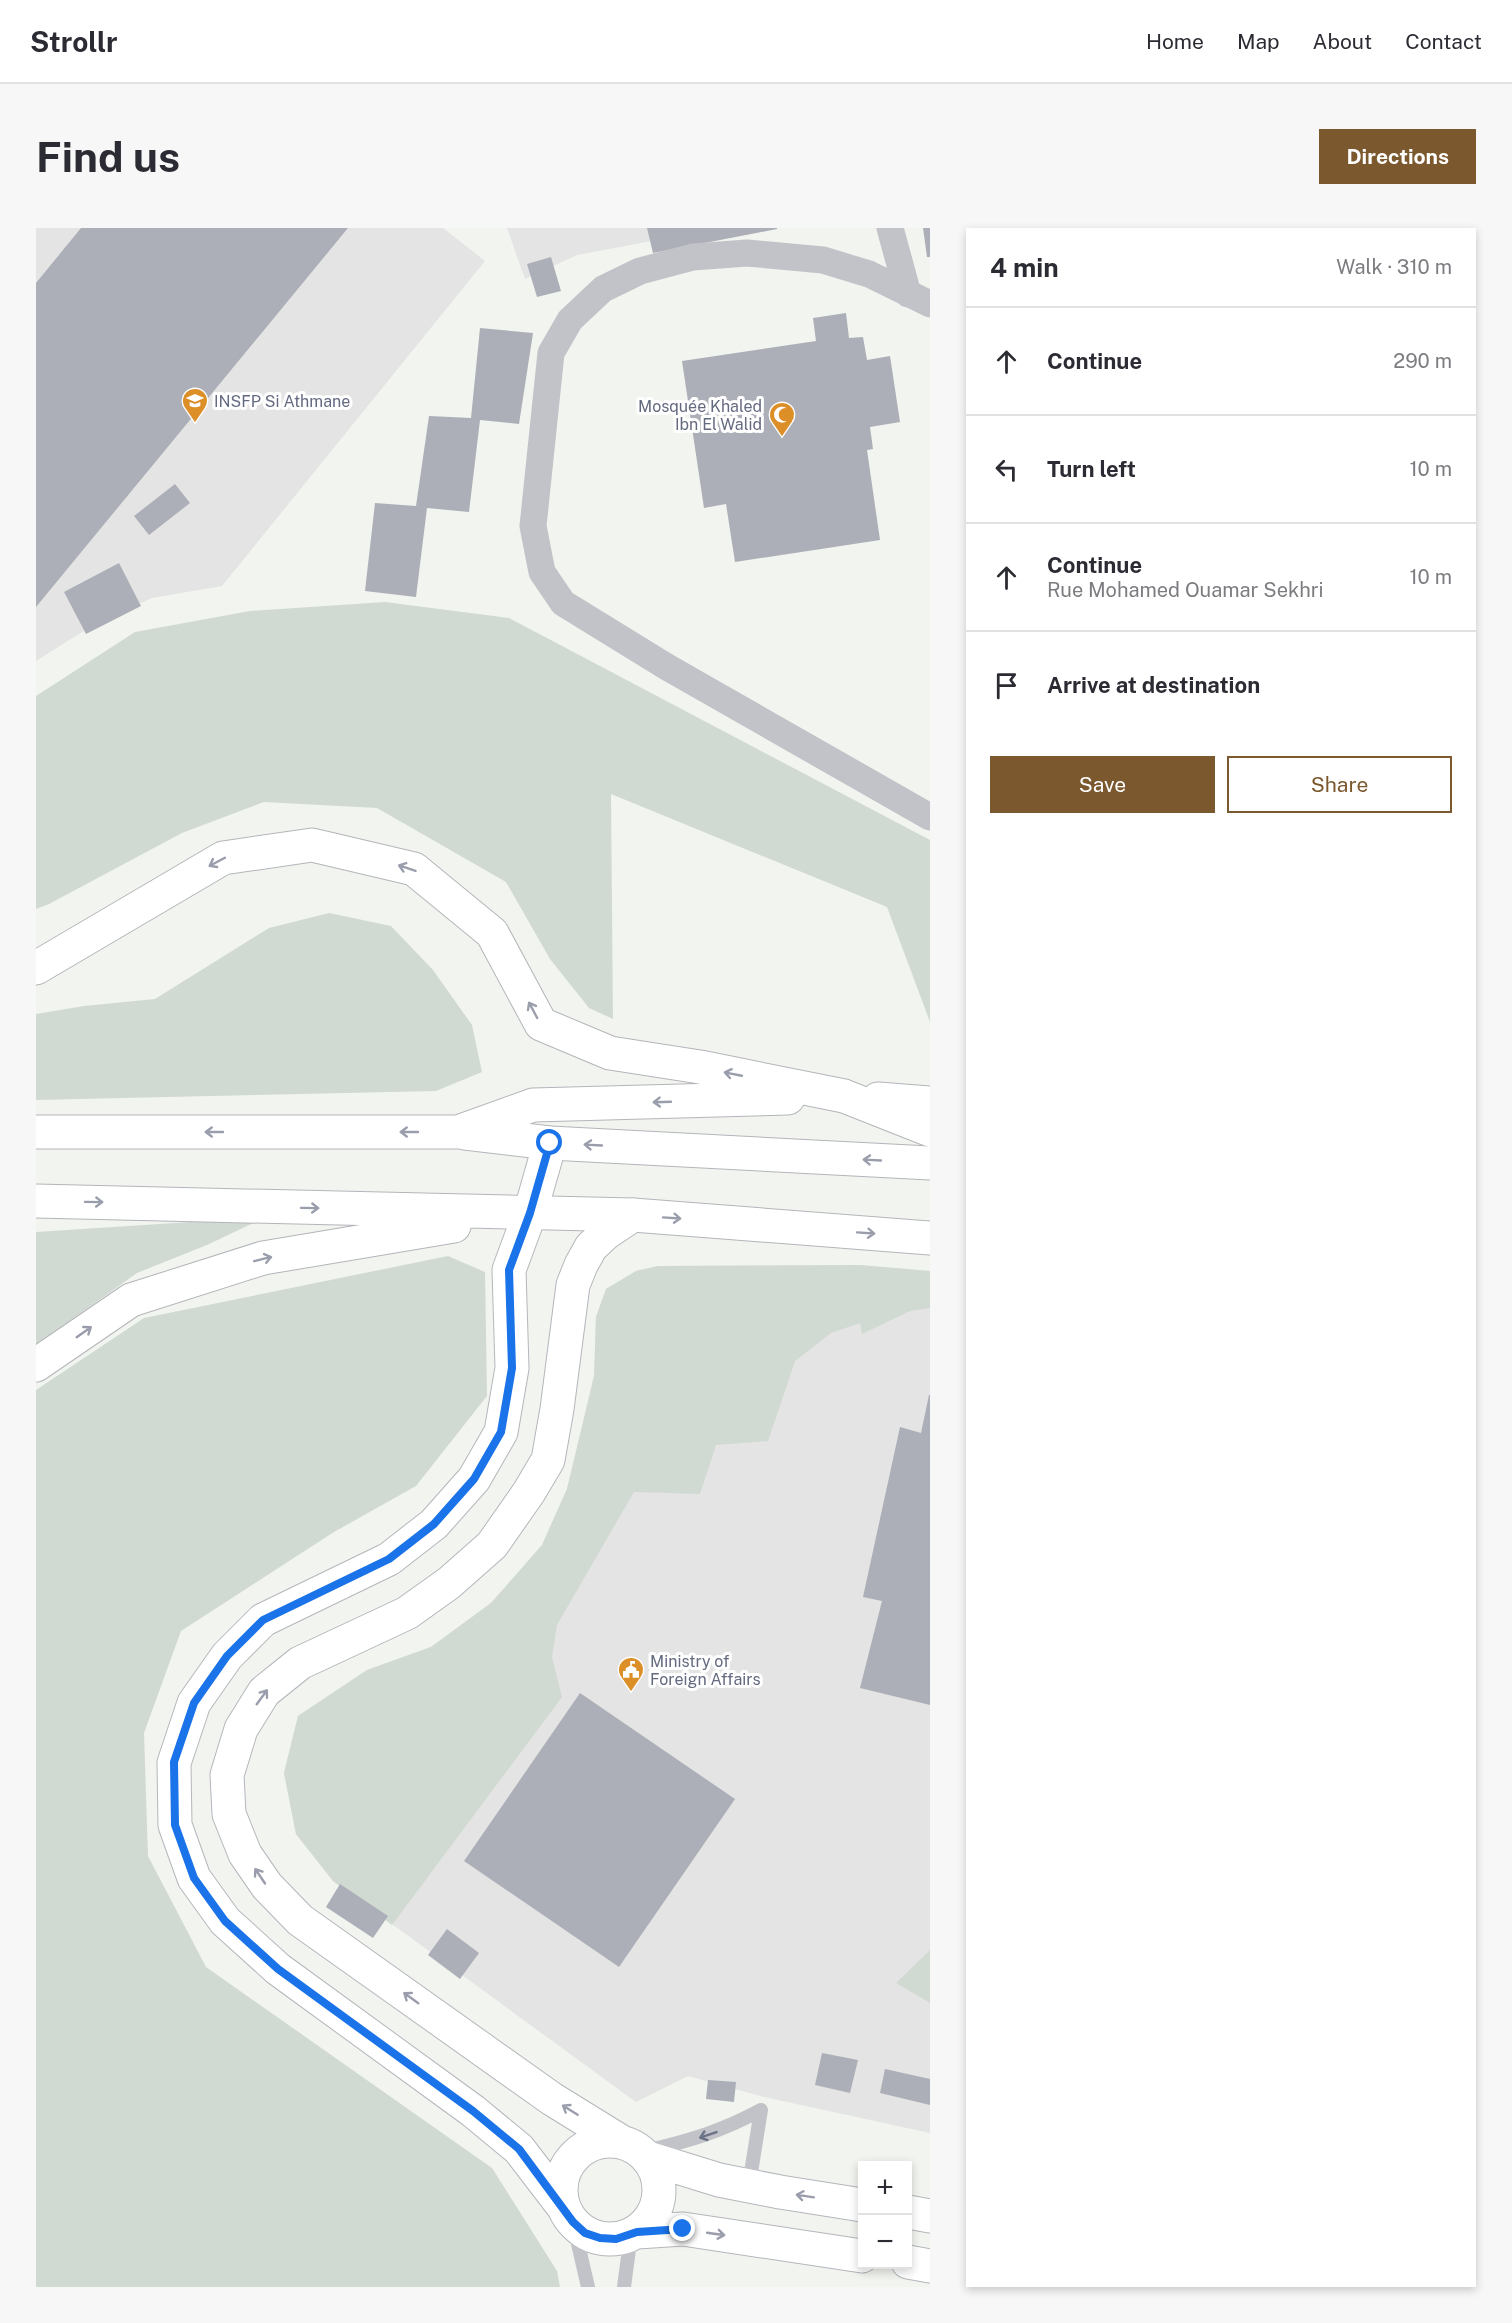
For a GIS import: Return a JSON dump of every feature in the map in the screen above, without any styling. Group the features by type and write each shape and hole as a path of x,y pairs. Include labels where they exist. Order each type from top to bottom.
{"main road":[{"path":"36,968 224,858 312,845 414,869 492,933 541,1024 610,1053 700,1067 844,1096 930,1130"},
{"path":"458,1132 533,1106 844,1096 930,1103"},
{"path":"36,1132 458,1132 550,1143 930,1162"},
{"path":"550,1143 530,1213 509,1270 512,1368 501,1432 474,1479 434,1524 389,1559 263,1620 227,1656 194,1703 174,1762 175,1825 194,1878 225,1921 278,1969 473,2111 519,2149 569,2216 585,2233 600,2238 616,2239 634,2233 683,2229 858,2255"},
{"path":"36,1201 633,1215 930,1238"},
{"path":"36,1365 131,1300 263,1258 530,1213"},
{"path":"633,1215 606,1233 591,1247 573,1285 548,1460 492,1545 449,1583 407,1613 300,1663 264,1692 241,1729 227,1775 229,1814 245,1854 267,1886 300,1920 552,2099 636,2150 655,2169 659,2183 659,2197 648,2223 634,2233"},
{"path":"569,2216 561,2195 562,2179 568,2165 590,2145 604,2141 719,2180 858,2204"},
{"path":"912,2213 930,2216"},
{"path":"912,2263 930,2266"}],"street":[{"path":"890,228 919,299"},
{"path":"919,299 869,274 823,260 747,253 693,257 640,271 603,289 570,320 551,353 533,526 542,572 563,603 667,667 930,817"}],"lane":[{"path":"636,2150 701,2138 731,2127 761,2110 749,2186"},
{"path":"569,2216 588,2287"},
{"path":"624,2287 634,2233"}],"shaded area":[{"name":"INSFP Si Athmane","path":"36,228 443,228 485,261 222,586 152,598 93,625 36,661"},
{"path":"507,228 721,228 577,255 525,279"},
{"path":"385,602 509,618 930,840 930,1022 887,907 611,794 613,1019 589,1008 550,959 506,882 377,808 264,802 182,833 36,909 36,696 135,632 250,611"},
{"path":"329,913 391,926 433,970 472,1025 482,1072 436,1091 36,1100 36,1014 84,1006 155,999 269,928"},
{"path":"266,1217 207,1245 137,1273 36,1345 36,1232"},
{"path":"448,1256 485,1272 487,1396 416,1486 334,1532 181,1631 144,1733 148,1856 206,1967 492,2168 557,2271 560,2287 36,2287 36,1390 144,1318"},
{"name":"Ministry of Foreign Affairs","path":"859,1265 930,1271 930,2133 764,2097 688,2076 636,2102 333,1881 296,1834 284,1773 298,1716 367,1670 431,1647 491,1603 542,1545 567,1489 594,1376 596,1317 606,1289 636,1271 658,1266"},
{"path":"859,1265 930,1271 930,1308 910,1311 862,1334 860,1323 831,1333 795,1361 768,1441 716,1445 700,1494 634,1492 557,1625 552,1657 562,1697 392,1925 333,1881 296,1834 284,1773 298,1716 367,1670 431,1647 491,1603 542,1545 567,1489 594,1376 596,1317 606,1289 636,1271 658,1266"},
{"path":"930,1950 930,2003 896,1983"}],"building":[{"path":"81,228 348,228 36,607 36,283"},
{"path":"647,228 777,228 777,229 653,253"},
{"path":"923,228 930,228 930,257 927,257"},
{"path":"551,257 561,291 537,297 527,264"},
{"name":"Mosquée Khaled Ibn El Walid","path":"846,313 849,338 863,337 867,360 890,356 900,422 870,427 873,449 867,450 880,540 735,562 726,504 704,508 682,361 816,341 813,318"},
{"path":"480,328 533,333 519,424 480,420 469,512 427,508 416,597 365,591 375,503 416,506 429,416 471,418"},
{"path":"175,484 190,503 149,535 134,516"},
{"path":"119,563 141,606 86,634 64,592"},
{"path":"929,1395 930,1705 860,1688 882,1601 863,1597 900,1427 921,1433"},
{"path":"580,1693 735,1799 619,1967 464,1861"},
{"path":"340,1884 388,1916 373,1938 326,1907"},
{"path":"447,1929 479,1953 460,1979 428,1955"},
{"path":"822,2053 858,2060 850,2093 815,2085"},
{"path":"885,2069 930,2079 930,2105 880,2093"},
{"path":"708,2080 736,2082 734,2102 706,2099"}],"place":[{"name":"INSFP Si Athmane","path":"195,424"},
{"name":"Mosquée Khaled Ibn El Walid","path":"782,438"},
{"name":"Ministry of Foreign Affairs","path":"631,1693"}],"route":[{"path":"550,1143 530,1213 509,1270 512,1368 501,1432 474,1479 434,1524 389,1559 263,1620 227,1656 194,1703 174,1762 175,1825 194,1878 225,1921 278,1969 473,2111 519,2149 573,2222 585,2233 600,2238 616,2239 637,2232 683,2229"}]}
